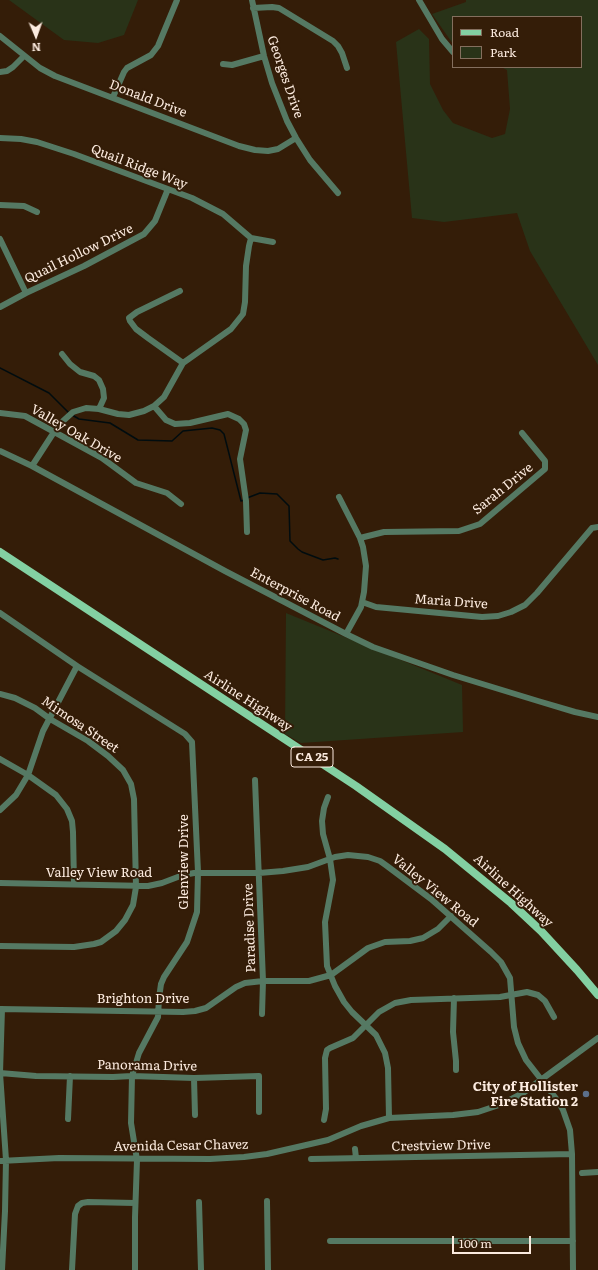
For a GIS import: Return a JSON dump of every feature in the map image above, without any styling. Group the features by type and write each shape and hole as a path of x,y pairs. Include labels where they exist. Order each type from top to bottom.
{"main road":[{"name":"Airline Highway","path":"0,552 356,786 445,848 511,903 541,931 598,995"}],"street":[{"path":"113,97 127,68 151,55 158,46 177,0"},
{"name":"Georges Drive","path":"252,0 264,56 287,121 310,160 338,193"},
{"path":"419,0 442,39 452,51"},
{"path":"253,8 279,8 333,41 344,56 347,68"},
{"name":"Donald Drive","path":"0,36 24,56 47,72 226,141 255,150 273,151 296,138"},
{"path":"0,72 7,71 13,67 24,56"},
{"path":"223,64 232,65 264,56"},
{"name":"Quail Ridge Way","path":"0,138 21,139 37,142 74,154 192,198 223,214 251,238"},
{"name":"Quail Hollow Drive","path":"0,307 26,292 84,266 144,234 155,221 168,189"},
{"path":"0,205 24,206 37,212"},
{"path":"32,466 54,432 73,412 86,408 129,415 144,411 160,402 169,390 183,363 231,329 243,314 245,302 246,266 251,238 273,242"},
{"path":"0,239 26,292"},
{"path":"180,290 136,312 129,318 142,334 183,363"},
{"path":"62,354 73,368 80,372 94,376 99,380 103,389 104,398 99,409"},
{"path":"154,406 166,420 175,424 190,423 228,414 239,419 244,424 246,430 240,459 246,501 247,532"},
{"name":"Valley Oak Drive","path":"0,413 25,416 102,458 130,480 167,493 181,504"},
{"name":"Sarah Drive","path":"360,538 384,532 459,531 480,524 545,469 544,461 522,433"},
{"name":"Enterprise Road","path":"0,451 32,466 225,571 346,634 381,650 453,675 538,701 598,716"},
{"path":"339,497 360,538 366,566 361,607 346,634"},
{"name":"Maria Drive","path":"362,602 376,607 482,617 498,616 512,612 525,605 537,593 592,528 598,528"},
{"name":"Glenview Drive","path":"0,613 78,666 185,734 192,742 198,902 194,924 187,942 161,984 158,1018 139,1053 132,1076 131,1123 137,1160 135,1203 135,1270"},
{"path":"0,810 16,796 28,775 43,731 78,666"},
{"name":"Mimosa Street","path":"0,694 29,704 50,719 83,738 108,756 127,776 131,784 134,799 136,886 133,905 126,920 116,931 101,942 74,947 0,946"},
{"path":"0,759 28,775 56,795 69,813 73,832 74,884"},
{"name":"Paradise Drive","path":"255,780 263,981 262,1014"},
{"path":"328,797 324,808 322,821 323,834 330,859 333,880 325,915 326,960 331,975 344,1002 381,1043 387,1059 389,1118"},
{"name":"Valley View Road","path":"0,883 136,886 155,885 183,875 198,872 259,873 295,870 330,859 353,855 368,857 380,861 404,878 451,916 492,952 501,962 510,978 514,1027 518,1043 526,1060 558,1100 570,1130 572,1154 572,1270"},
{"name":"Brighton Drive","path":"1,1009 183,1012 202,1009 241,985 263,981 309,981 331,975 368,948 385,942 410,941 423,938 438,929 451,916"},
{"path":"324,1120 326,1109 326,1052 330,1048 353,1038 379,1012 395,1003 411,1000 486,998 528,992 538,995 549,1006 554,1017"},
{"path":"454,998 453,1032 456,1070"},
{"path":"1,1009 0,1073 5,1211 2,1270"},
{"name":"Avenida Cesar Chavez","path":"3,1160 103,1158 137,1160 244,1157 328,1140 361,1126 389,1118 453,1115 478,1112 512,1100 598,1038"},
{"name":"Panorama Drive","path":"0,1073 36,1076 132,1076 194,1078 259,1076 259,1112"},
{"path":"68,1119 70,1076"},
{"path":"194,1078 195,1115"},
{"path":"355,1149 356,1158"},
{"name":"Crestview Drive","path":"311,1159 572,1154"},
{"path":"582,1172 598,1172"},
{"path":"268,1201 268,1270"},
{"path":"72,1270 75,1214 78,1206 88,1202 135,1203"},
{"path":"199,1202 201,1270"},
{"path":"330,1242 572,1241"}],"green space":[{"path":"9,0 138,0 124,35 98,43 64,40"},
{"path":"466,0 598,0 598,365 530,251 517,213 444,222 412,218 396,42 419,29 429,39 430,84 443,110 453,123 492,138 505,134 510,109 507,70 503,68 582,68 582,16 452,16 452,43 432,14 466,2"},
{"path":"286,613 462,685 463,732 301,743 285,734"}],"waterway":[{"path":"0,368 49,393 69,413"},
{"path":"72,415 79,419 110,423 138,440 172,441 183,431 212,428 220,430 224,434 241,501 244,500"},
{"path":"247,498 260,493 277,494 289,506 290,541 302,552 323,560 338,559"}],"place":[{"name":"City of Hollister Fire Station 2","path":"586,1094"}]}
